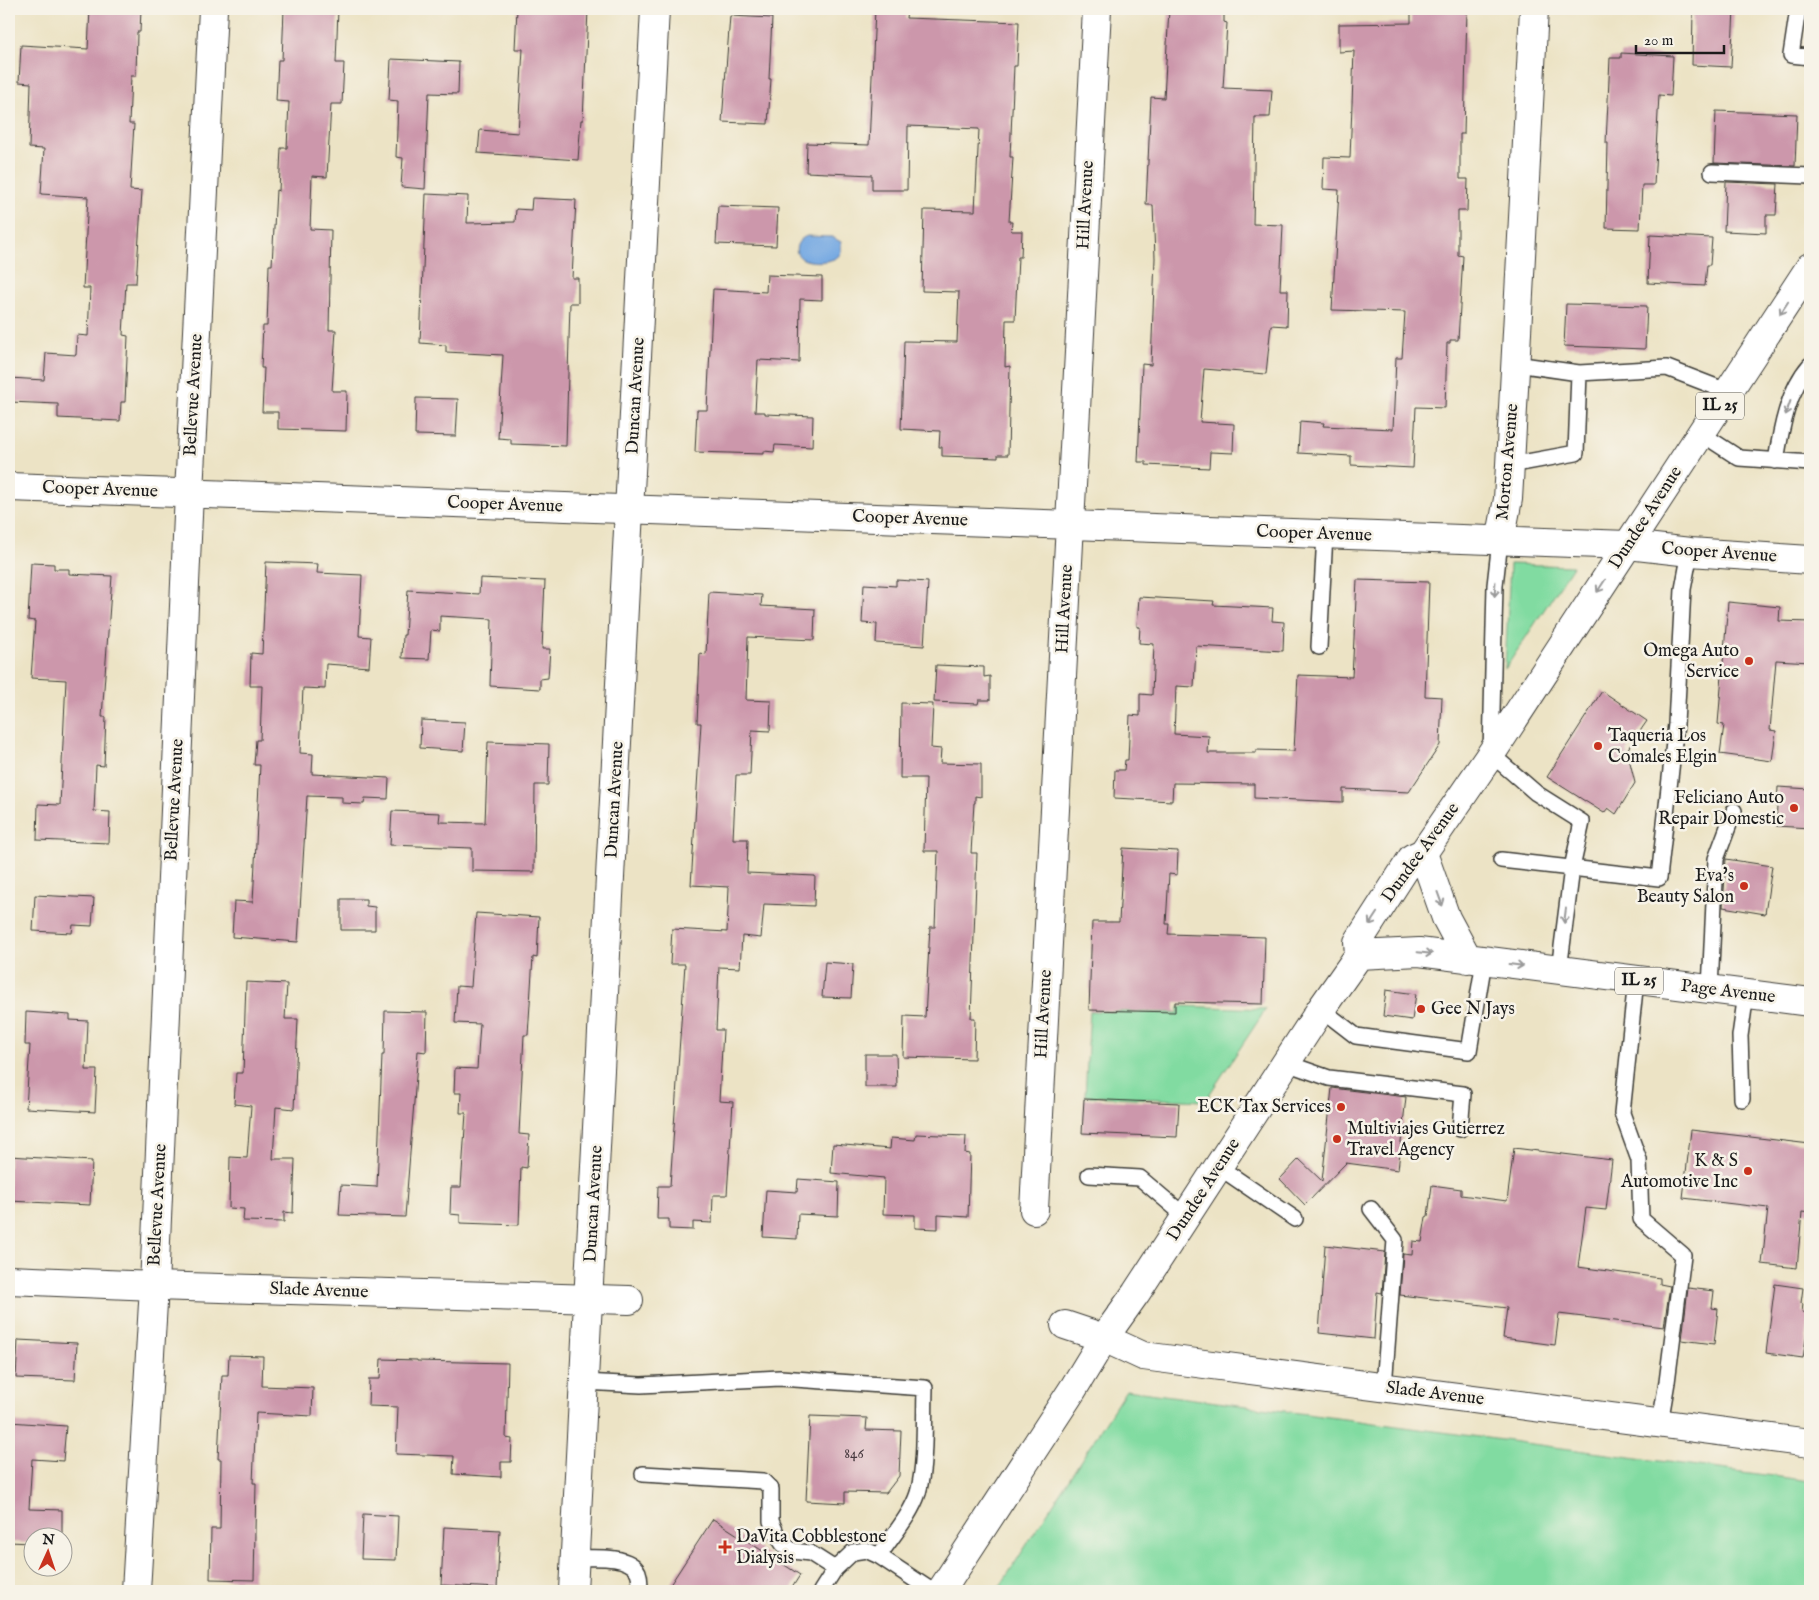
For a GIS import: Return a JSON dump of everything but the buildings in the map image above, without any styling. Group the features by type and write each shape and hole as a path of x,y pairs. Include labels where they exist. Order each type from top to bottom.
{"street":[{"name":"Bellevue Avenue","path":"136,1591 154,1286 189,493 213,9"},
{"name":"Duncan Avenue","path":"574,1591 655,9"},
{"name":"Hill Avenue","path":"1034,1210 1097,9"},
{"name":"Morton Avenue","path":"1500,540 1508,499 1534,9"},
{"name":"Dundee Avenue","path":"941,1591 1073,1389 1104,1338 1219,1167 1321,1009 1359,956 1358,942 1412,858 1423,854 1491,754 1810,267"},
{"name":"Cooper Avenue","path":"9,487 1628,545 1690,552 1810,560"},
{"path":"1423,854 1446,918 1476,960"},
{"name":"Page Avenue","path":"1359,956 1419,952 1810,1002"},
{"name":"Slade Avenue","path":"9,1280 629,1300"},
{"name":"Slade Avenue","path":"1065,1325 1104,1338 1143,1356 1810,1443"}],"lane":[{"path":"1798,9 1791,55 1810,58"},
{"path":"1712,172 1810,176"},
{"path":"1516,364 1579,373 1667,368 1729,392"},
{"path":"1776,461 1787,410 1803,373 1810,365"},
{"path":"1510,465 1576,453 1579,373"},
{"path":"1702,434 1739,458 1810,463"},
{"path":"1319,647 1325,534"},
{"name":"Morton Avenue","path":"1491,754 1495,585 1500,540"},
{"path":"1501,860 1659,878 1676,724 1683,590 1690,552"},
{"path":"1491,754 1536,793 1582,822 1572,868 1558,970"},
{"path":"1710,989 1716,859 1734,810"},
{"path":"1321,1009 1356,1036 1469,1050 1476,960"},
{"path":"1636,980 1622,1113 1639,1160 1641,1219 1683,1256 1660,1423"},
{"path":"1742,1099 1740,1036 1746,994"},
{"path":"1286,1063 1329,1078 1463,1094 1460,1129"},
{"path":"1219,1167 1295,1219"},
{"path":"1089,1175 1140,1178 1186,1217"},
{"path":"1371,1208 1395,1240 1384,1387"},
{"path":"584,1382 641,1385 780,1378 925,1388 921,1471 918,1492 912,1506 879,1556"},
{"path":"643,1474 763,1480 770,1489 771,1521 783,1544 793,1551 810,1553 836,1569"},
{"path":"821,1591 836,1569 853,1552 866,1550 879,1556 932,1591"},
{"path":"575,1558 614,1559 629,1562 638,1573 640,1591"}],"green space":[{"path":"1510,564 1573,566 1505,669"},
{"path":"1179,1006 1266,1009 1205,1101 1085,1096 1090,1011 1178,1013"},
{"path":"1126,1390 1810,1481 1810,1591 997,1591"}],"water":[{"path":"807,236 832,237 841,242 840,254 833,259 821,262 809,261 800,257 796,251 797,245"}],"place":[{"name":"Omega Auto Service","path":"1749,661"},
{"name":"Taqueria Los Comales Elgin","path":"1598,746"},
{"name":"Feliciano Auto Repair Domestic","path":"1794,808"},
{"name":"Eva's Beauty Salon","path":"1744,886"},
{"name":"Gee N Jays","path":"1421,1009"},
{"name":"ECK Tax Services","path":"1341,1107"},
{"name":"Multiviajes Gutierrez Travel Agency","path":"1337,1139"},
{"name":"K & S Automotive Inc","path":"1748,1171"},
{"name":"DaVita Cobblestone Dialysis","path":"725,1547"}]}
